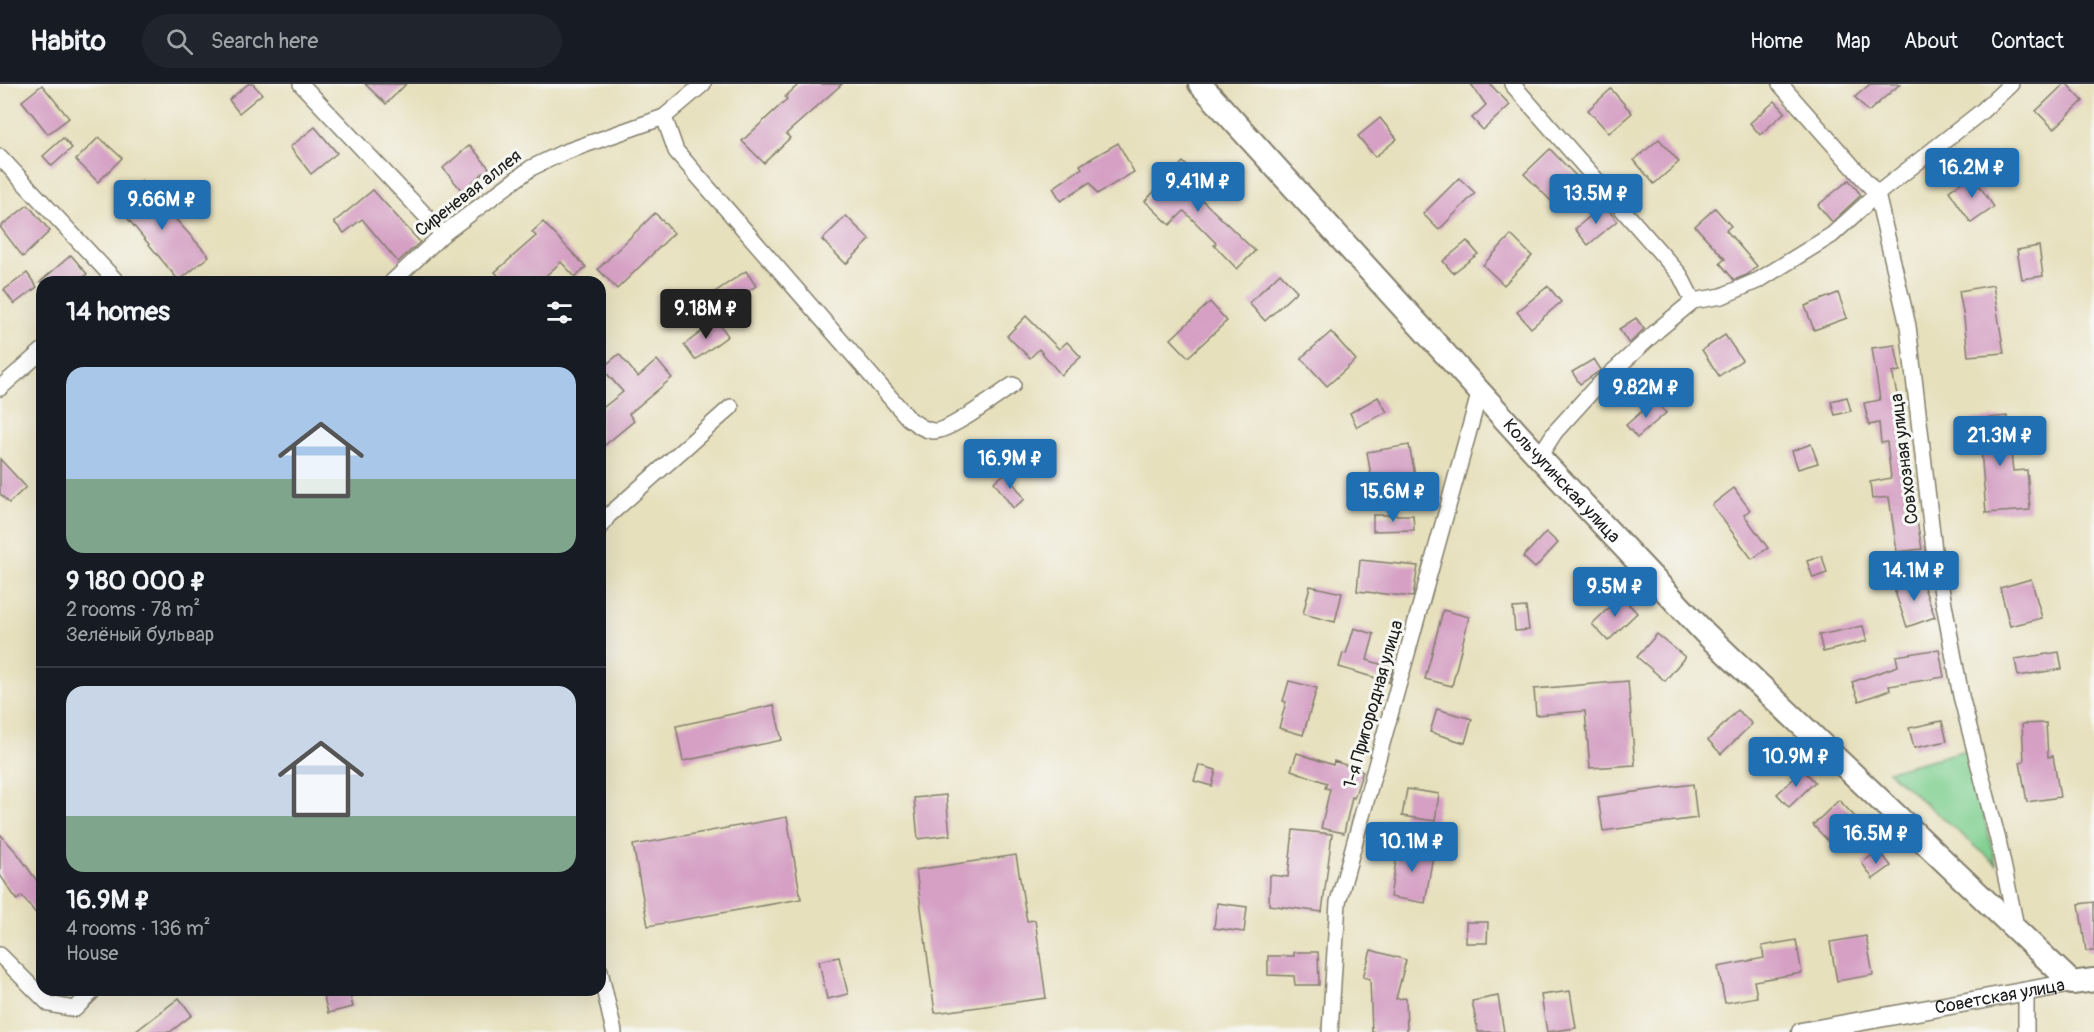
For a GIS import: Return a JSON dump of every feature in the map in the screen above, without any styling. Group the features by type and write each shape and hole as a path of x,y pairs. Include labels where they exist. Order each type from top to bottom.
{"main road":[{"name":"Кольчугинская улица","path":"1200,84 1539,457 1704,632 2017,931 2083,981"}],"street":[{"path":"301,84 443,234"},
{"name":"Сиреневая аллея","path":"398,276 443,234 531,168 562,153 664,117 703,84"},
{"path":"1512,84 1680,275 1693,301"},
{"path":"1780,84 1877,194"},
{"path":"1539,457 1555,432 1594,389 1693,301 1722,296 1759,280 1832,235 1877,194 1981,112 2011,84"},
{"path":"664,117 676,151 908,418 934,431 947,428 1013,385"},
{"path":"1,159 111,276"},
{"name":"Совхозная улица","path":"1877,194 1908,326 1934,550 1961,696 1998,840 2017,931"},
{"path":"0,387 36,356"},
{"name":"1-я Пригородная улица","path":"1330,1032 1338,902 1480,391"},
{"path":"606,519 731,407"},
{"path":"0,955 36,991"},
{"name":"Советская улица","path":"1801,1032 2083,981"},
{"path":"2026,990 2026,1032"},
{"path":"41,996 49,1004 75,1009 88,996"},
{"path":"606,996 614,1032"}],"green space":[{"path":"1967,750 1996,864 1888,771"}],"building":[{"path":"248,84 253,84 262,94 239,113 229,100"},
{"path":"365,84 406,84 386,104"},
{"path":"799,84 842,84 786,134 790,138 764,163 742,141 787,99 785,97"},
{"path":"1471,84 1490,84 1510,105 1483,130 1472,118 1486,105"},
{"path":"1870,84 1900,84 1868,112 1855,97"},
{"path":"2064,84 2067,84 2083,101 2054,129 2036,111"},
{"path":"42,85 69,118 48,134 22,101"},
{"path":"1611,89 1632,113 1609,133 1588,110"},
{"path":"1775,101 1785,112 1760,135 1750,123"},
{"path":"1380,118 1397,139 1375,157 1358,136"},
{"path":"315,127 337,153 311,174 290,147"},
{"path":"99,137 122,158 98,182 76,160"},
{"path":"63,138 72,148 52,166 43,156"},
{"path":"1659,139 1679,162 1654,184 1634,160"},
{"path":"1118,143 1134,172 1097,194 1090,182 1061,201 1053,188 1082,168 1080,165"},
{"path":"470,145 489,168 462,191 443,168"},
{"path":"1550,149 1576,176 1551,201 1524,174"},
{"path":"1183,162 1208,187 1198,196 1255,251 1237,269 1214,245 1216,243 1184,211 1170,225 1145,201"},
{"path":"1972,175 1994,207 1971,223 1949,191"},
{"path":"1459,178 1475,193 1439,230 1423,214"},
{"path":"1849,180 1861,195 1832,222 1818,205"},
{"path":"141,181 209,256 185,276 175,276 115,203"},
{"path":"373,190 420,242 398,262 362,219 344,233 334,222"},
{"path":"1604,204 1617,221 1588,245 1575,229"},
{"path":"28,205 50,231 23,257 0,227"},
{"path":"1715,208 1731,226 1726,230 1757,266 1747,275 1734,280 1720,263 1725,259 1695,226"},
{"path":"655,213 674,233 617,289 598,269"},
{"path":"846,216 870,240 846,264 822,240"},
{"path":"543,222 586,267 576,276 561,262 546,276 499,276 495,272 536,236 532,232"},
{"path":"1511,235 1532,256 1504,285 1483,265"},
{"path":"1467,241 1478,254 1453,273 1443,261"},
{"path":"2039,246 2043,276 2022,279 2017,250"},
{"path":"71,255 87,274 85,276 47,276"},
{"path":"746,271 756,286 719,311 709,296"},
{"path":"27,273 36,286 14,304 4,290"},
{"path":"1280,273 1297,291 1265,321 1249,303"},
{"path":"1993,285 2004,353 1968,356 1959,291"},
{"path":"1548,286 1561,302 1531,328 1517,312"},
{"path":"1838,293 1847,318 1814,330 1805,306"},
{"path":"1210,302 1227,321 1188,357 1171,339"},
{"path":"1026,316 1059,349 1067,342 1081,357 1061,375 1039,349 1030,358 1007,336"},
{"path":"1636,318 1644,329 1629,344 1619,329"},
{"path":"717,320 728,336 695,360 684,345"},
{"path":"1331,332 1356,360 1327,386 1301,358"},
{"path":"1725,335 1742,360 1719,376 1702,350"},
{"path":"1895,345 1900,371 1892,372 1916,492 1912,493 1922,549 1897,552 1889,497 1872,499 1870,482 1891,478 1887,442 1881,443 1879,423 1869,425 1864,403 1880,400 1872,348"},
{"path":"619,354 638,377 657,360 672,378 629,414 634,421 606,444 606,405 623,392 606,373 606,365"},
{"path":"1594,359 1601,370 1580,384 1572,372"},
{"path":"1378,397 1387,412 1357,427 1350,413"},
{"path":"1847,397 1851,411 1835,415 1831,401"},
{"path":"1655,400 1666,413 1637,438 1626,425"},
{"path":"2007,416 2013,471 2027,470 2030,510 1986,513 1981,449 1975,450 1971,420"},
{"path":"1811,444 1818,463 1798,469 1792,451"},
{"path":"1409,445 1416,480 1373,488 1367,452"},
{"path":"0,459 26,487 9,503 0,494"},
{"path":"1006,473 1025,499 1013,508 994,482"},
{"path":"1734,488 1750,510 1744,515 1768,548 1752,559 1712,505"},
{"path":"1373,515 1413,515 1414,530 1373,531"},
{"path":"1546,532 1558,543 1535,568 1523,557"},
{"path":"1822,556 1827,573 1813,578 1807,561"},
{"path":"1360,560 1418,566 1413,597 1357,591"},
{"path":"1920,577 1935,617 1907,627 1893,586"},
{"path":"2031,579 2042,618 2010,626 2000,588"},
{"path":"1310,586 1342,593 1335,622 1303,614"},
{"path":"1621,596 1637,613 1608,641 1592,624"},
{"path":"1526,607 1529,630 1515,631 1513,608"},
{"path":"1443,610 1469,617 1452,686 1425,679"},
{"path":"1863,626 1867,641 1823,652 1819,635"},
{"path":"1354,628 1374,634 1367,660 1393,668 1389,682 1339,667 1343,653 1346,654"},
{"path":"1657,634 1685,657 1665,681 1637,657"},
{"path":"1939,649 1944,677 1889,686 1890,690 1859,701 1852,682 1898,666 1896,656"},
{"path":"2059,652 2062,669 2018,676 2015,659"},
{"path":"1289,681 1317,688 1303,735 1279,728"},
{"path":"1628,681 1635,765 1590,768 1585,711 1536,715 1534,689"},
{"path":"774,705 782,740 683,761 676,726"},
{"path":"1437,709 1472,719 1465,743 1430,732"},
{"path":"1738,710 1752,724 1721,754 1708,740"},
{"path":"1942,721 1947,741 1914,748 1909,728"},
{"path":"2046,723 2048,757 2053,756 2060,797 2027,802 2020,762 2024,761 2022,724"},
{"path":"1297,753 1333,765 1334,761 1363,771 1354,798 1352,797 1344,833 1321,828 1330,789 1325,788 1327,783 1291,770"},
{"path":"1199,765 1216,770 1212,786 1194,781"},
{"path":"1803,770 1815,782 1789,807 1777,794"},
{"path":"1693,784 1697,818 1603,831 1598,797"},
{"path":"1407,789 1439,794 1435,821 1402,816"},
{"path":"946,795 950,835 918,839 914,798"},
{"path":"1839,800 1857,819 1831,844 1813,825"},
{"path":"787,817 801,899 648,926 633,845"},
{"path":"1293,830 1332,834 1322,912 1269,905 1270,875 1288,877"},
{"path":"0,834 36,880 36,914 22,896 17,900 0,875"},
{"path":"1399,843 1434,849 1425,903 1390,897"},
{"path":"1879,850 1891,866 1873,879 1862,863"},
{"path":"1016,855 1027,921 1035,920 1046,998 935,1013 916,870"},
{"path":"2094,902 2094,951 2086,951 2079,904"},
{"path":"1217,903 1247,907 1244,932 1214,928"},
{"path":"1466,922 1488,922 1487,943 1466,943"},
{"path":"1866,936 1873,975 1837,981 1830,942"},
{"path":"1796,940 1802,973 1754,981 1757,997 1725,1003 1718,967 1764,958 1762,946"},
{"path":"1371,950 1406,960 1396,999 1406,998 1407,1032 1372,1032 1370,979 1363,977"},
{"path":"1294,952 1318,952 1319,985 1295,985 1294,976 1268,975 1268,956 1294,956"},
{"path":"839,957 848,994 827,999 819,961"},
{"path":"1570,991 1576,1028 1547,1032 1541,995"},
{"path":"324,996 350,996 353,1007 328,1013"},
{"path":"1498,996 1504,1032 1478,1032 1472,1001"},
{"path":"179,998 192,1015 170,1032 135,1032"}]}
